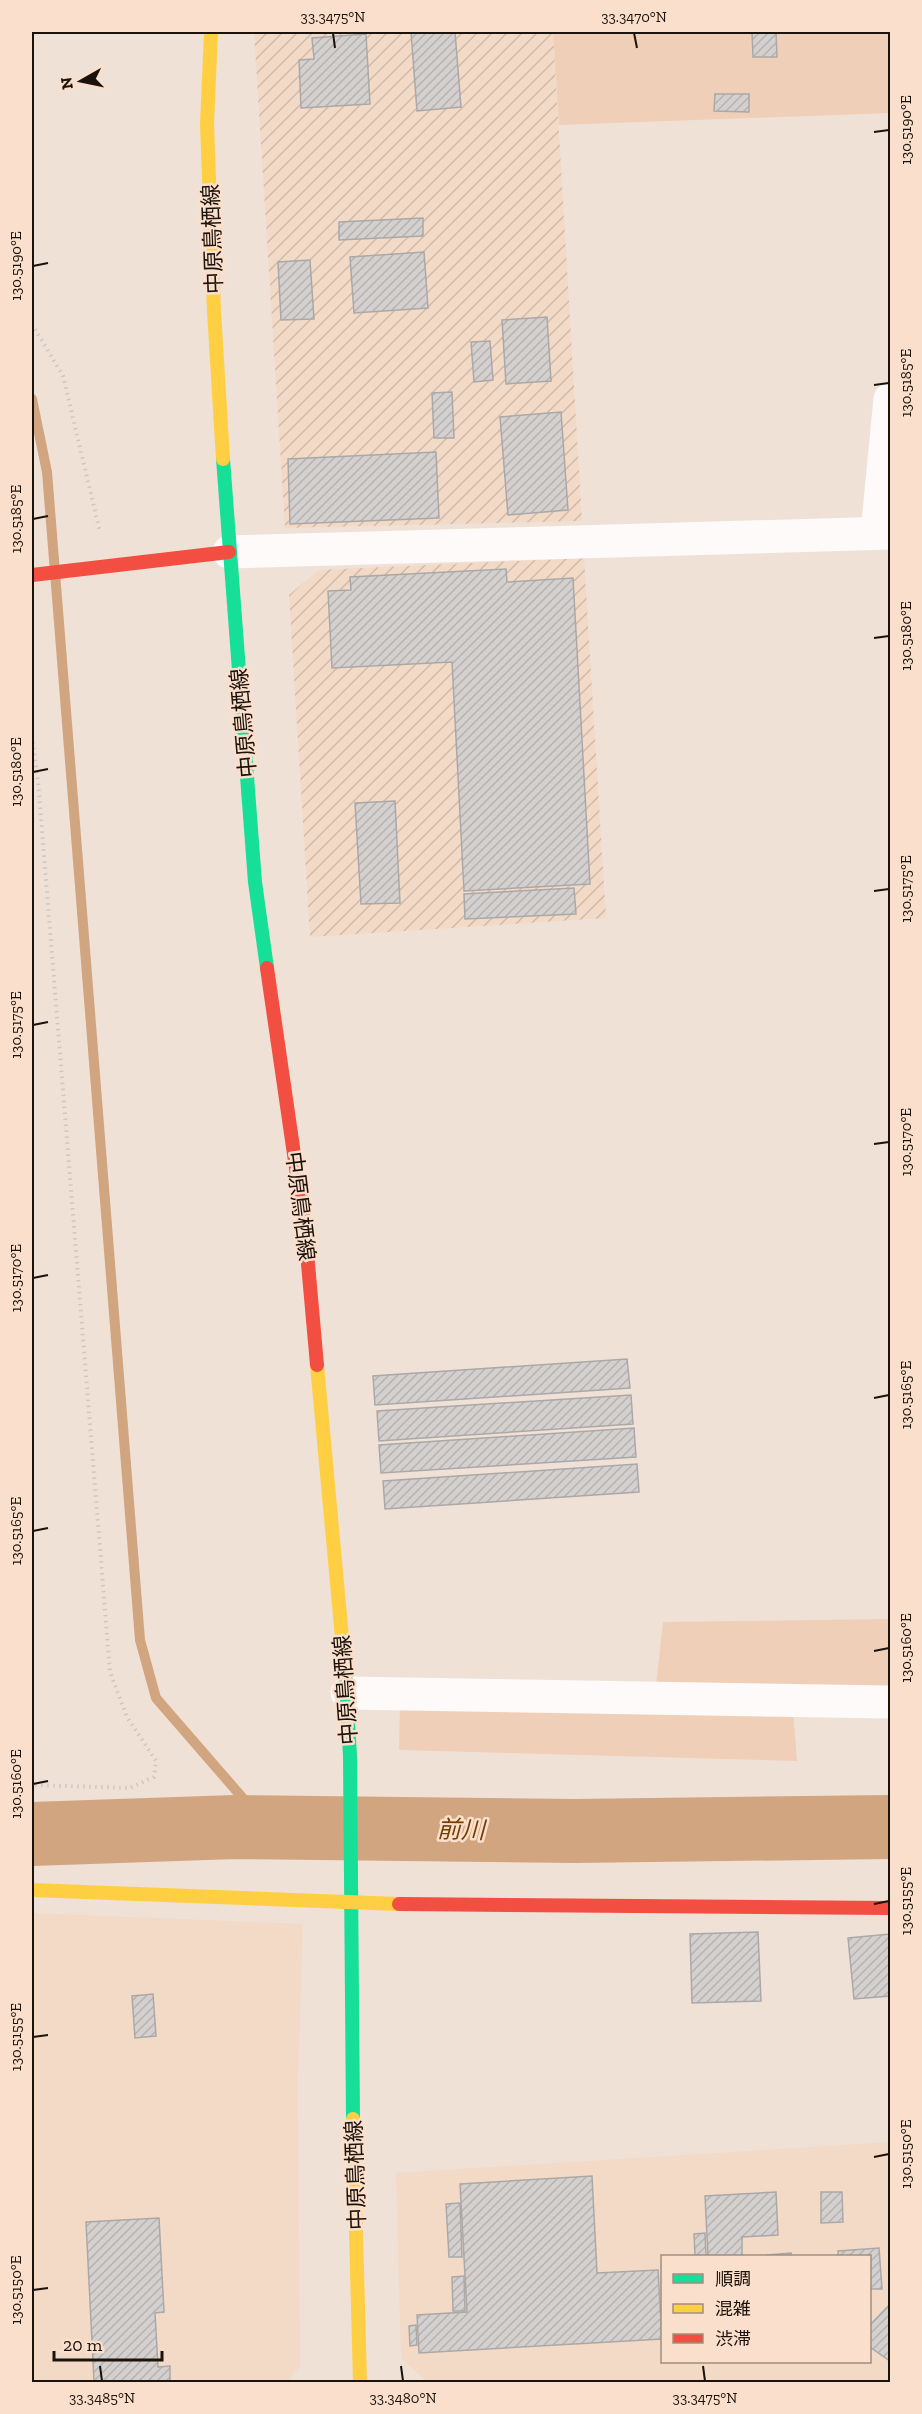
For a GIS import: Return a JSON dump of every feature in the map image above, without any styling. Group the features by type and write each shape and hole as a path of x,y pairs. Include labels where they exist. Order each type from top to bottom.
{"main road":[{"name":"中原鳥栖線","path":"211,32 208,147 214,311 229,552 255,882 306,1230 347,1693 350,1756 350,1904 360,2382"},
{"path":"32,575 229,552"},
{"path":"32,1890 350,1904 891,1908"}],"street":[{"path":"229,552 884,533 891,399"},
{"path":"347,1693 891,1702"}],"path":[{"path":"32,324 63,376 100,533 94,568"},
{"path":"32,736 38,781 110,1672 127,1717 156,1761 154,1777 130,1788 32,1785"}],"shaded area":[{"path":"254,32 553,32 582,521 285,528"},
{"path":"553,32 890,32 890,113 559,125"},
{"path":"584,558 606,918 310,937 289,595 319,570"},
{"path":"890,1619 890,1692 656,1686 663,1622"},
{"path":"400,1701 793,1711 797,1761 399,1750"},
{"path":"32,1913 303,1924 298,2082 300,2366 287,2382 32,2382"},
{"path":"890,2142 890,2380 849,2382 427,2382 401,2358 396,2173"}],"building":[{"path":"411,32 455,32 461,107 417,111"},
{"path":"752,32 776,32 777,57 753,57"},
{"path":"366,34 370,104 301,108 299,60 314,59 312,38"},
{"path":"715,94 749,94 749,112 714,111"},
{"path":"423,218 423,236 339,240 339,222"},
{"path":"424,252 428,308 354,313 350,257"},
{"path":"310,260 314,319 281,320 278,262"},
{"path":"547,317 551,381 506,384 502,320"},
{"path":"490,341 493,380 474,382 471,342"},
{"path":"452,392 454,438 434,438 432,393"},
{"path":"561,412 568,510 508,515 500,417"},
{"path":"436,452 439,518 290,524 288,459"},
{"path":"506,569 507,582 573,578 590,884 464,891 452,662 332,668 328,591 351,590 350,577"},
{"path":"395,801 400,903 361,904 355,803"},
{"path":"574,888 576,914 465,919 464,894"},
{"path":"627,1359 630,1388 375,1405 373,1376"},
{"path":"631,1395 633,1424 379,1441 377,1411"},
{"path":"634,1428 636,1457 381,1473 379,1445"},
{"path":"637,1464 639,1492 385,1509 383,1481"},
{"path":"758,1932 761,2001 692,2003 690,1934"},
{"path":"890,1934 890,1996 854,1999 848,1938"},
{"path":"153,1994 156,2036 135,2038 132,1996"},
{"path":"592,2176 597,2273 658,2270 661,2339 419,2353 417,2315 467,2312 460,2184"},
{"path":"776,2192 778,2235 742,2237 742,2255 708,2255 705,2196"},
{"path":"821,2192 842,2192 843,2222 821,2223"},
{"path":"460,2203 462,2257 449,2257 446,2204"},
{"path":"159,2218 164,2312 155,2313 158,2367 170,2366 170,2382 94,2382 86,2222"},
{"path":"705,2233 706,2255 695,2255 694,2234"},
{"path":"879,2248 882,2289 871,2289 871,2255 838,2255 838,2251"},
{"path":"791,2253 792,2255 767,2255"},
{"path":"464,2276 465,2311 453,2311 452,2277"},
{"path":"890,2304 890,2361 871,2348 871,2324"},
{"path":"416,2325 417,2345 410,2346 409,2326"}],"waterway":[{"path":"32,399 47,472 140,1640 156,1698 247,1803 318,1827"},
{"name":"前川","path":"32,1834 235,1827 575,1831 890,1827"}],"traffic: fast":[{"path":"223,459 255,882 267,968"},
{"path":"345,1670 350,1756 353,2119"}],"traffic: slow":[{"path":"211,32 207,124 214,311 223,459"},
{"path":"317,1365 345,1670"},
{"path":"32,1890 399,1904"},
{"path":"353,2119 360,2382"}],"traffic: jam":[{"path":"32,575 229,552"},
{"path":"267,968 305,1230 317,1365"},
{"path":"399,1904 890,1908"}]}
